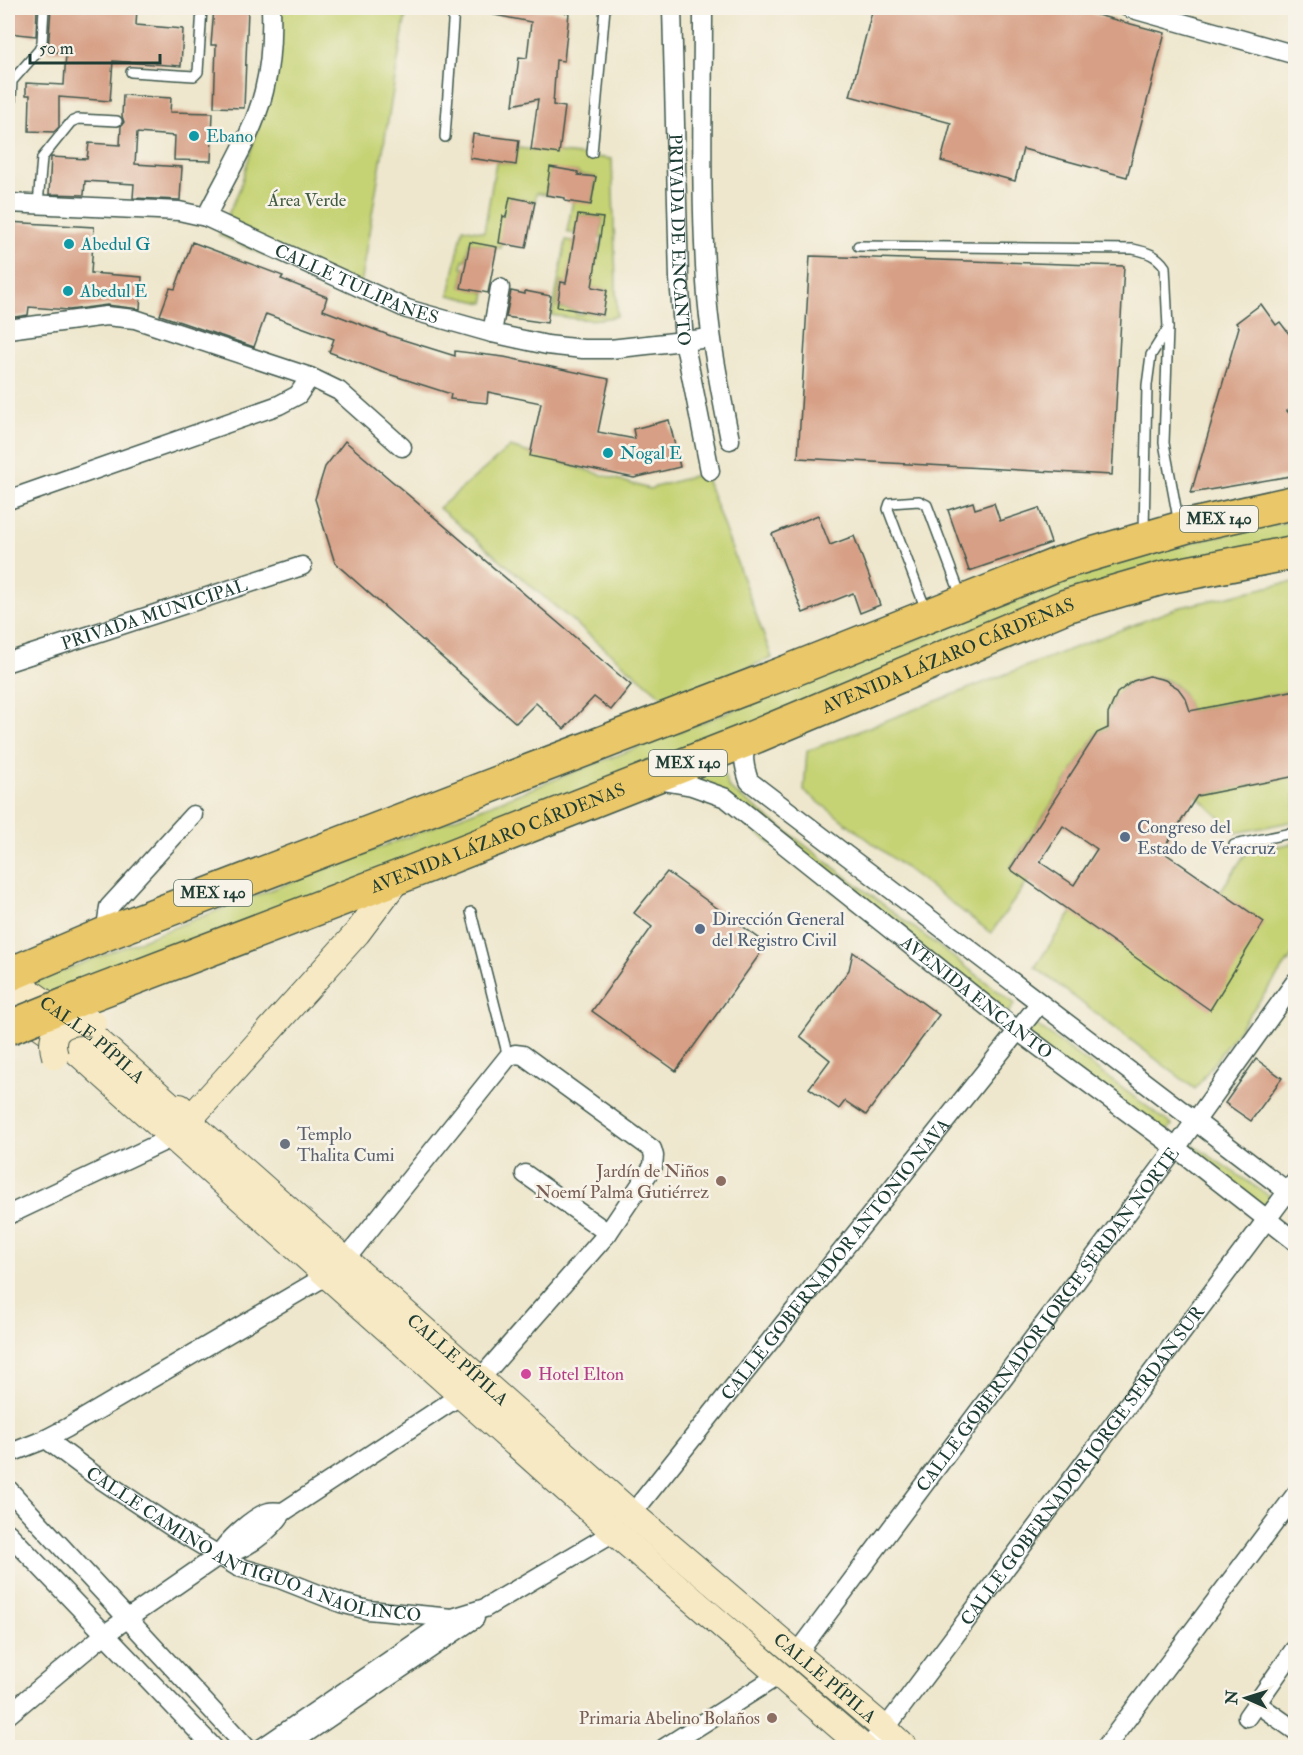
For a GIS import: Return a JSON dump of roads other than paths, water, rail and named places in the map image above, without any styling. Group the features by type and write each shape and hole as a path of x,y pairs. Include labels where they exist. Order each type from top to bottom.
{"highway":[{"name":"MEX 140","path":"8,976 105,934 787,672 1061,563 1180,529 1296,502"},
{"name":"AVENIDA LÁZARO CÁRDENAS","path":"8,1028 90,1010 342,899 747,740 1066,606 1162,578 1294,552"}],"main road":[{"path":"180,1129 357,933 399,877"},
{"path":"342,899 353,911 357,933"},
{"name":"CALLE PÍPILA","path":"8,976 89,1033 180,1129 623,1523 779,1675 865,1748"},
{"name":"CALLE PÍPILA","path":"8,1004 74,1049 180,1129"},
{"path":"90,1010 105,1031 173,1095 180,1129 124,1113 55,1056 53,1039 56,1032 62,1027 80,1021 90,1010"},
{"name":"CALLE PÍPILA","path":"623,1523 797,1654 905,1748"}],"street":[{"path":"206,217 246,138 264,92 272,47 271,8"},
{"name":"PRIVADA DE ENCANTO","path":"672,8 679,279 684,340 710,471"},
{"name":"PRIVADA DE ENCANTO","path":"703,8 703,214 706,282 711,338 730,440"},
{"path":"1129,8 1296,55"},
{"name":"CALLE TULIPANES","path":"8,202 179,211 206,217 407,309 492,333 547,345 610,349 711,338"},
{"path":"492,333 500,288"},
{"path":"8,329 106,316 135,319 310,377 339,391 402,447"},
{"path":"8,500 279,405 298,395 310,377"},
{"name":"PRIVADA MUNICIPAL","path":"8,662 302,566"},
{"name":"AVENIDA ENCANTO","path":"747,740 743,764 749,781 1039,1004 1293,1190"},
{"name":"AVENIDA ENCANTO","path":"646,779 692,786 726,798 1018,1031 1176,1148 1266,1221 1296,1242"},
{"path":"105,934 110,907 194,815"},
{"name":"CALLE GOBERNADOR JORGE SERDÁN NORTE","path":"797,1654 1176,1148 1296,981"},
{"name":"CALLE GOBERNADOR ANTONIO NAVA","path":"284,1748 479,1614 623,1523 1039,1004"},
{"path":"8,1454 46,1439 137,1389 335,1268 508,1058 515,1054 523,1055 652,1149 653,1166 608,1233 470,1387 283,1512 276,1522 253,1541 232,1553 218,1556 127,1617 8,1715"},
{"path":"8,1215 180,1129"},
{"path":"525,1174 608,1233"},
{"name":"CALLE GOBERNADOR JORGE SERDÁN SUR","path":"865,1748 885,1729 1266,1221 1293,1190"},
{"name":"CALLE CAMINO ANTIGUO A NAOLINCO","path":"46,1439 93,1474 238,1567 280,1579 341,1603 368,1610 452,1618"},
{"path":"8,1489 247,1748"},
{"path":"1105,1748 1296,1494"},
{"path":"8,1533 208,1746"},
{"name":"CALLE GOBERNADOR ANTONIO NAVA","path":"262,1748 452,1618 479,1614"},
{"path":"1294,1650 1252,1710 1296,1731"},
{"path":"664,1748 779,1675"}],"lane":[{"path":"9,131 12,81 39,50 42,42 44,8"},
{"path":"131,72 194,76 198,72 202,8"},
{"path":"445,137 454,8"},
{"path":"592,153 605,8"},
{"path":"38,204 42,158 71,122 78,119 117,121"},
{"path":"858,246 1133,249 1150,253 1160,260 1165,267 1168,328 1164,443 1180,529"},
{"path":"1143,539 1147,385 1151,355 1168,328"},
{"path":"928,615 888,509 890,503 919,501 927,505 963,602"},
{"path":"1234,845 1296,832"},
{"path":"471,912 508,1058"}],"place":[{"name":"Ebano","path":"194,136"},
{"name":"Abedul G","path":"69,244"},
{"name":"Abedul E","path":"68,291"},
{"name":"Nogal E","path":"608,453"},
{"name":"Congreso del Estado de Veracruz","path":"1125,837"},
{"name":"Dirección General del Registro Civil","path":"700,929"},
{"name":"Templo Thalita Cumi","path":"285,1144"},
{"name":"Jardín de Niños Noemí Palma Gutiérrez","path":"721,1181"},
{"name":"Hotel Elton","path":"526,1374"},
{"name":"Primaria Abelino Bolaños","path":"772,1718"}],"park label":[{"name":"Área Verde","path":"307,200"}]}
